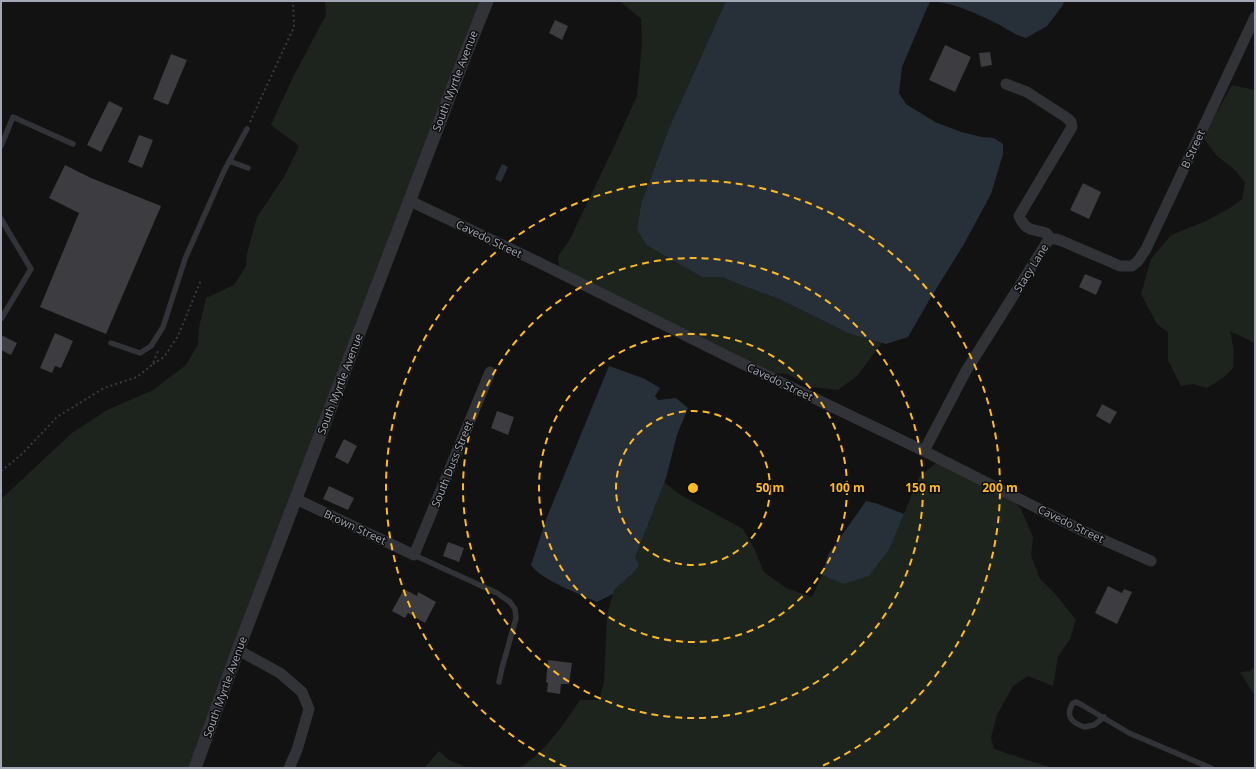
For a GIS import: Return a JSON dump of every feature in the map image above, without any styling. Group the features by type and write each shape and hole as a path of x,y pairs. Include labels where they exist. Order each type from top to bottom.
{"street":[{"name":"South Myrtle Avenue","path":"195,768 238,650 487,1"},
{"name":"B Street","path":"1049,239 1062,241 1120,266 1132,266 1138,261 1146,249 1255,17"},
{"name":"Stacy Lane","path":"924,451 966,371 1049,239 1046,232 1026,227 1022,223 1019,216 1072,127 1072,124 1067,118 1027,92 1006,84"},
{"name":"Cavedo Street","path":"410,201 924,451 1083,531 1151,561"},
{"name":"South Duss Street","path":"414,556 490,372"},
{"name":"Brown Street","path":"296,499 414,556"},
{"path":"238,650 280,673 302,692 309,709 297,750 289,768"}],"lane":[{"path":"1,146 13,117 73,144"},
{"path":"111,343 140,353 151,346 163,327 185,259 229,161 247,129"},
{"path":"229,161 248,168"},
{"path":"1,219 31,268 1,319"},
{"path":"414,556 497,593 510,602 515,609 516,618 499,682"},
{"path":"1104,718 1094,725 1084,727 1074,722 1069,716 1069,711 1073,703 1076,702 1104,718 1129,733 1211,768"}],"path":[{"path":"247,129 294,26 293,1"},
{"path":"1,471 21,455 57,417 104,388 137,377 164,357 178,336 201,280"},
{"path":"152,365 160,347"}],"shaded area":[{"path":"325,1 487,1 195,768 1,768 1,499 72,433 107,410 153,390 186,365 198,344 199,327 206,298 234,285 246,266 247,253 257,217 284,177 299,146 271,125 293,77 326,15"},
{"path":"620,1 726,1 669,128 641,204 637,230 646,245 702,277 722,277 779,299 850,334 882,343 857,376 838,390 813,387 787,374 764,373 559,266 558,256 569,241 637,96 642,44 641,19"},
{"path":"726,1 1064,1 1063,5 1047,26 1026,38 965,9 946,3 930,2 927,8 902,67 899,93 906,104 935,122 961,132 994,138 1003,144 1003,154 991,194 964,244 908,337 886,344 850,334 779,299 722,277 702,277 646,245 637,230 641,204 669,128"},
{"path":"1232,85 1255,90 1255,343 1230,331 1234,351 1233,368 1224,377 1207,388 1193,384 1181,386 1168,360 1168,332 1157,324 1141,294 1151,259 1171,235 1206,221 1230,208 1242,199 1245,183 1236,171 1216,155 1203,137"},
{"path":"502,164 508,167 501,182 495,179"},
{"path":"609,366 645,379 660,388 655,396 658,400 676,398 688,408 677,435 666,478 635,558 639,566 614,590 613,594 597,602 571,591 543,576 531,565 547,517"},
{"path":"936,463 968,467 1004,490 1021,509 1033,537 1031,555 1040,579 1057,596 1076,620 1070,639 1058,657 1053,686 1028,676 1013,686 997,715 991,737 994,749 1052,768 520,768 546,746 580,700 599,700 604,682 607,616 614,590 633,573 635,558 664,482 679,494 743,529 754,548 764,572 786,588 812,597 822,575 843,584 890,548 919,477"},
{"path":"866,501 904,514 890,548 869,576 843,584 822,575 828,555"},
{"path":"1255,666 1255,696 1240,672 1250,671"},
{"path":"439,751 449,760 468,768 424,768"}],"building":[{"path":"555,20 568,26 562,40 549,33"},
{"path":"945,45 971,57 955,92 929,80"},
{"path":"990,52 992,65 981,67 979,53"},
{"path":"171,54 187,60 168,105 153,99"},
{"path":"109,101 123,108 101,152 87,145"},
{"path":"139,135 153,140 142,168 128,162"},
{"path":"65,165 91,178 161,206 106,334 40,307 79,213 49,198"},
{"path":"1083,183 1101,192 1089,219 1070,210"},
{"path":"1085,274 1102,281 1096,295 1079,287"},
{"path":"55,333 73,341 61,368 55,366 52,373 40,368"},
{"path":"1,335 17,343 11,355 1,350"},
{"path":"1102,404 1117,412 1110,424 1096,416"},
{"path":"497,411 514,417 508,435 491,428"},
{"path":"344,439 357,446 348,464 335,457"},
{"path":"329,486 354,498 348,510 323,499"},
{"path":"448,542 464,548 459,562 443,556"},
{"path":"1108,586 1122,593 1124,589 1132,592 1117,624 1095,613"},
{"path":"404,589 417,596 418,592 436,602 425,623 408,613 405,618 392,611"},
{"path":"548,660 572,663 569,684 561,684 560,694 547,692 548,683 546,682"}]}
